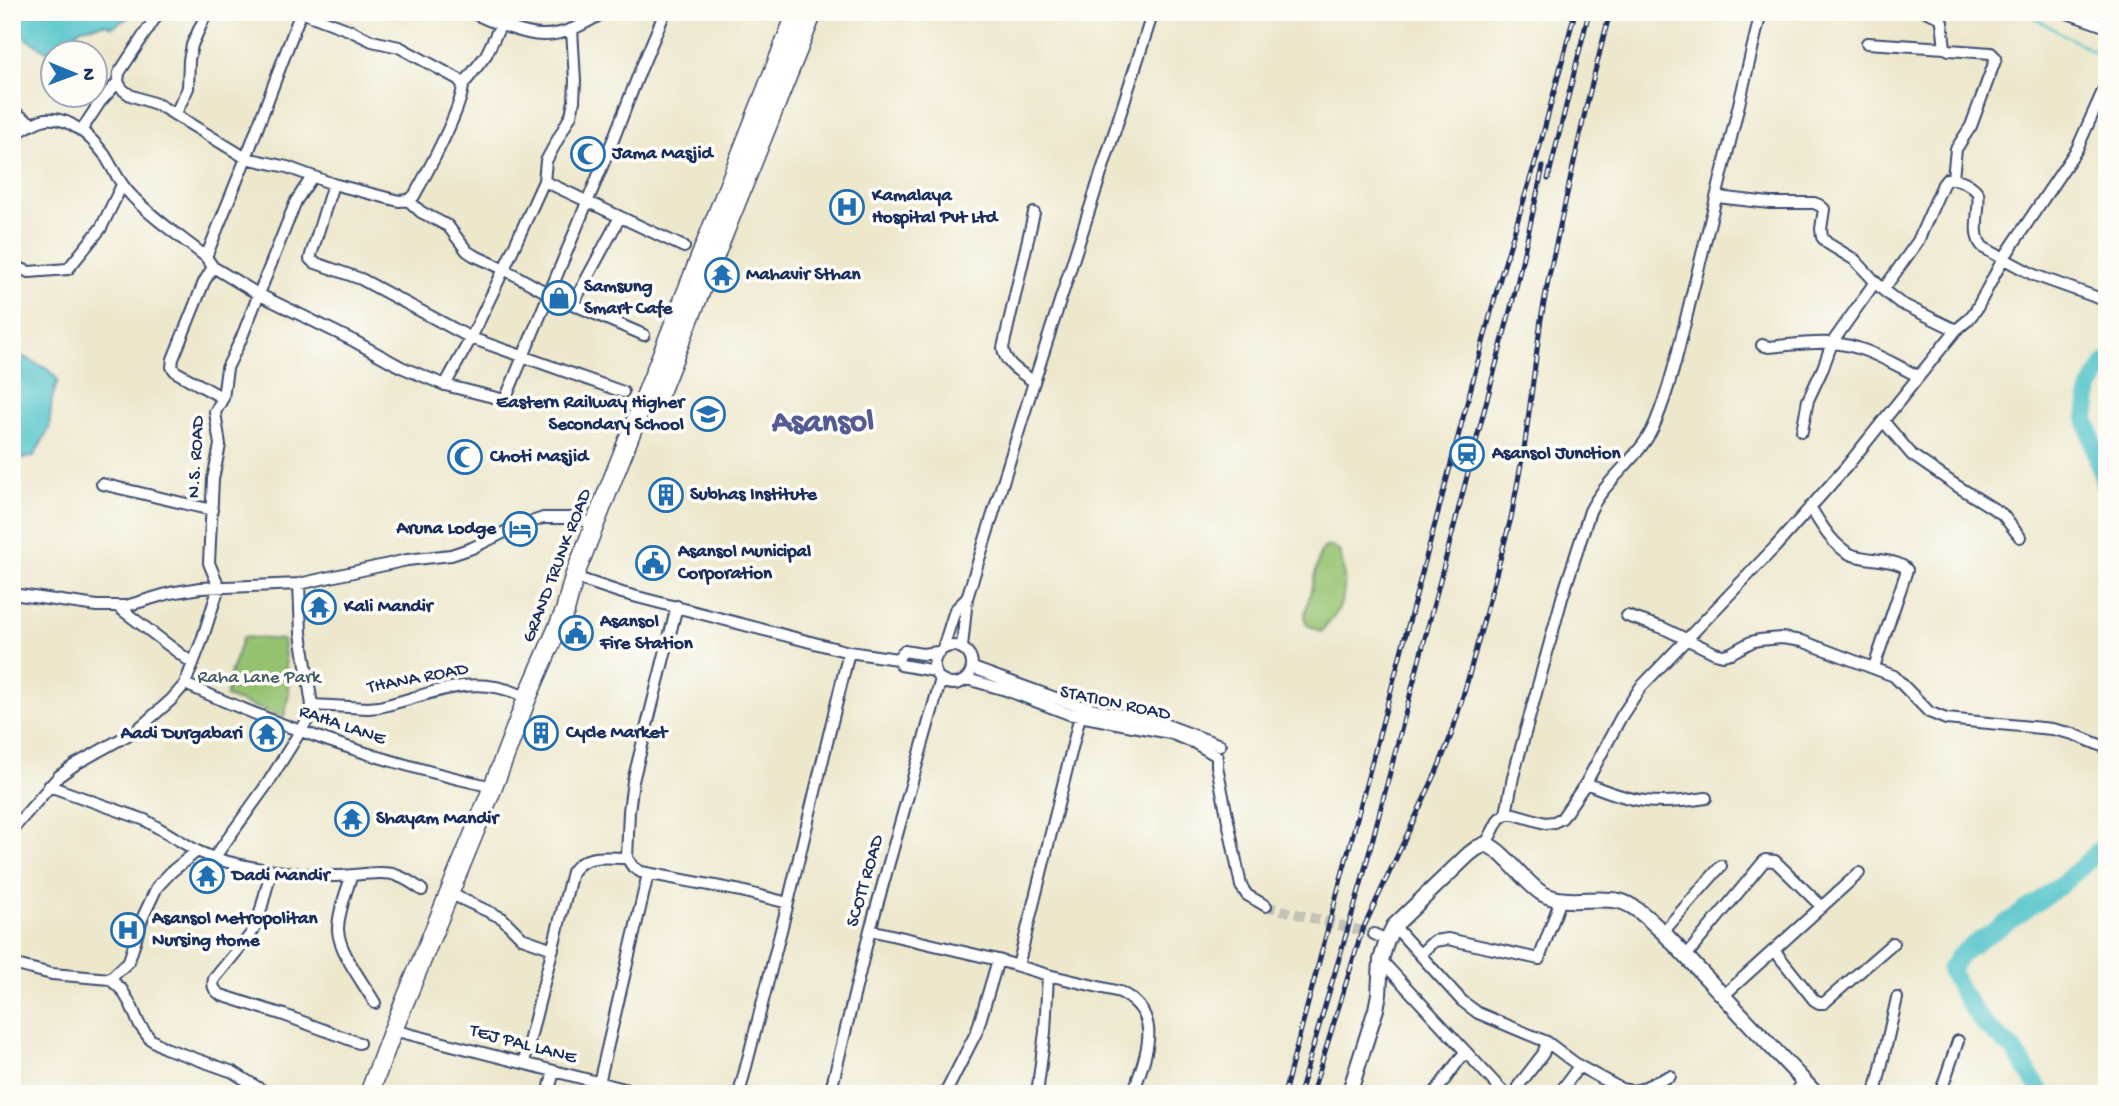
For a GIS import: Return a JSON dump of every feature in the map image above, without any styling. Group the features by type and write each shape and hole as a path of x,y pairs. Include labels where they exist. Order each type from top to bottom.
{"main road":[{"name":"GRAND TRUNK ROAD","path":"369,1094 527,698 579,579 596,525 797,12"},
{"path":"579,579 758,152 813,12"}],"street":[{"path":"81,131 100,102 118,82 119,73 159,12"},
{"path":"174,115 188,88 192,45 207,12"},
{"path":"206,257 301,12 372,41 399,47 458,79 463,85"},
{"path":"471,12 541,36 572,29 605,12"},
{"path":"118,82 122,89 131,95 159,106 246,158 287,167 334,184 399,201 408,200 414,196 437,150 463,94 463,85 486,55 508,12"},
{"path":"12,136 45,119 57,119 81,131 104,155 122,185 160,224 206,257 213,267 258,294 401,367 445,385 505,400 665,12"},
{"path":"962,647 967,598 1153,12"},
{"path":"1506,814 1513,777 1559,611 1590,511 1596,499 1640,449 1656,423 1667,391 1761,12"},
{"path":"1927,12 1940,17 1945,48"},
{"path":"2064,12 2107,27"},
{"path":"445,385 471,338 544,181 546,161 566,125 574,101 572,29"},
{"path":"1867,43 1991,53 1996,58 1971,126 1956,149 1953,178"},
{"path":"1486,844 1499,819 1506,814 1545,823 1562,818 1586,783 1621,717 1640,688 1810,508 1884,422 1956,330 1976,310 2003,259 2077,149 2106,88"},
{"path":"12,111 33,124"},
{"path":"223,398 227,368 296,201 312,177"},
{"path":"1802,431 1808,400 1832,343 1918,241 1947,179 1953,178 1978,192 1979,244 2034,275 2104,299"},
{"path":"544,181 684,247"},
{"path":"334,184 310,259 313,262 361,279 471,338 623,392"},
{"path":"12,265 29,272 68,269 101,228 122,185"},
{"path":"1717,197 1819,205 1824,209 1821,229 1822,237 1827,243 1855,260 1879,286 1910,308 1956,330"},
{"path":"408,200 421,212 449,226 473,256 549,294 644,335"},
{"path":"1034,213 1003,348 1009,364 1034,382"},
{"path":"573,304 620,217"},
{"name":"N.S. ROAD","path":"213,267 178,343 172,367 176,372 223,398 215,412 220,445 213,479 209,563 219,587"},
{"path":"1762,345 1769,347 1832,343 1866,351 1918,376"},
{"path":"1884,422 1912,455 2002,514 2020,537"},
{"path":"102,484 212,510"},
{"path":"1810,508 1838,546 1861,558 1902,565 1907,570 1874,667"},
{"path":"12,594 97,606 126,606 170,593 219,587 299,584 389,564 461,552 543,517 577,518 596,525"},
{"path":"579,579 849,652 897,659 901,665 938,675 949,684 967,679 972,668 971,656 962,647 949,646 922,654 904,651 897,659"},
{"path":"214,858 268,783 308,719 312,705 301,633 299,584"},
{"path":"12,830 49,786 76,764 137,730 185,684 219,587"},
{"path":"938,675 934,664 955,610 967,598"},
{"path":"677,606 633,781 627,858 633,867 648,874 741,891 788,903"},
{"path":"117,607 192,663"},
{"path":"1627,616 1671,632 1715,653 1723,654 1759,640 1791,639 1894,676 1937,717 2052,729 2073,734 2107,748"},
{"path":"738,1094 849,652"},
{"name":"STATION ROAD","path":"972,668 1072,704 1164,724 1219,750"},
{"name":"SCOTT ROAD","path":"830,1094 870,930 938,675"},
{"name":"STATION ROAD","path":"967,679 1006,690 1054,710 1170,733 1219,750"},
{"name":"RAHA LANE","path":"185,684 251,713 389,760 493,786"},
{"name":"THANA ROAD","path":"312,705 379,707 442,688 482,685 503,688 527,698"},
{"path":"1018,966 1080,716"},
{"path":"1219,750 1217,766 1241,886 1247,895 1266,906"},
{"path":"1586,783 1618,797 1662,804 1706,799"},
{"path":"49,786 145,820 197,851 240,866 351,877 386,873 398,876 422,890"},
{"path":"1349,1094 1379,994 1380,937 1469,854 1486,844 1543,893 1561,899 1617,901 1627,904 1663,932 1816,1094"},
{"path":"110,979 129,961 142,919 157,887 197,851"},
{"path":"524,1062 572,873 578,863 586,859 627,858"},
{"path":"1686,956 1765,860 1775,861 1822,907"},
{"path":"1663,932 1721,866"},
{"path":"271,871 258,921 251,934 214,979 212,985 215,991 284,1014 359,1044"},
{"path":"1723,996 1860,873"},
{"path":"599,1083 648,874"},
{"path":"351,877 338,922 338,933 345,952 375,1003"},
{"path":"449,893 502,918 522,938 553,949"},
{"path":"1420,954 1434,941 1448,939 1539,959 1561,899"},
{"path":"1394,926 1470,1008 1547,1042 1579,1066 1621,1089 1640,1089 1670,1076"},
{"path":"870,930 1120,992 1137,1003 1147,1021 1149,1033 1133,1094"},
{"path":"1774,950 1814,1000 1824,1003 1893,943"},
{"path":"945,1094 977,1031 998,960"},
{"path":"1381,960 1505,1094"},
{"path":"12,964 52,974 110,979 122,990 139,1024 150,1039 164,1048 219,1065 268,1094"},
{"path":"1037,1094 1045,1032 1048,975"},
{"path":"1875,1094 1897,998"},
{"name":"TEJ PAL LANE","path":"393,1030 644,1094"},
{"path":"1940,1094 1958,1041"},
{"path":"1518,1085 1543,1054 1547,1042"},
{"path":"1434,1094 1465,1052"},
{"path":"1559,1094 1579,1066"},
{"path":"548,1094 554,1071"},
{"path":"1793,1094 1805,1082"}],"green space":[{"path":"1325,547 1339,551 1344,587 1342,602 1321,632 1306,624 1305,614 1320,554"},
{"name":"Raha Lane Park","path":"243,637 283,640 289,694 284,717 226,697 230,674"}],"water":[{"path":"12,12 131,12 128,18 112,27 105,24 81,28 70,38 38,38 38,46 19,31"},
{"path":"12,351 49,370 58,380 52,399 49,429 34,456 12,461"}],"waterway":[{"path":"2024,12 2107,59"},
{"path":"2107,361 2090,388 2086,418 2107,493"},
{"path":"2042,1094 2015,1051 1986,1026 1973,1010 1950,970 1968,948 2059,886 2107,842"}],"tunnel":[{"path":"1266,906 1374,934"}],"railway":[{"path":"1284,1094 1499,282 1538,153 1575,12"},
{"path":"1548,179 1589,12"},
{"path":"1312,1094 1362,931 1436,773 1452,733 1468,679 1511,518 1525,443 1549,276 1610,12"},
{"path":"1299,1094 1361,884 1516,288 1543,167"}],"place":[{"name":"Jama Masjid","path":"588,154"},
{"name":"Kamalaya Hospital Pvt Ltd","path":"847,207"},
{"name":"Mahavir Sthan","path":"722,275"},
{"name":"Samsung Smart Cafe","path":"559,298"},
{"name":"Eastern Railway Higher Secondary School","path":"708,414"},
{"name":"Asansol Junction","path":"1467,454"},
{"name":"Choti Masjid","path":"465,457"},
{"name":"Subhas Institute","path":"666,495"},
{"name":"Aruna Lodge","path":"520,529"},
{"name":"Asansol Municipal Corporation","path":"653,563"},
{"name":"Kali Mandir","path":"319,607"},
{"name":"Asansol Fire Station","path":"576,633"},
{"name":"Cycle Market","path":"541,733"},
{"name":"Aadi Durgabari","path":"267,734"},
{"name":"Shayam Mandir","path":"352,819"},
{"name":"Dadi Mandir","path":"207,876"},
{"name":"Asansol Metropolitan Nursing Home","path":"128,930"}],"district":[{"name":"Asansol","path":"823,424"}]}
